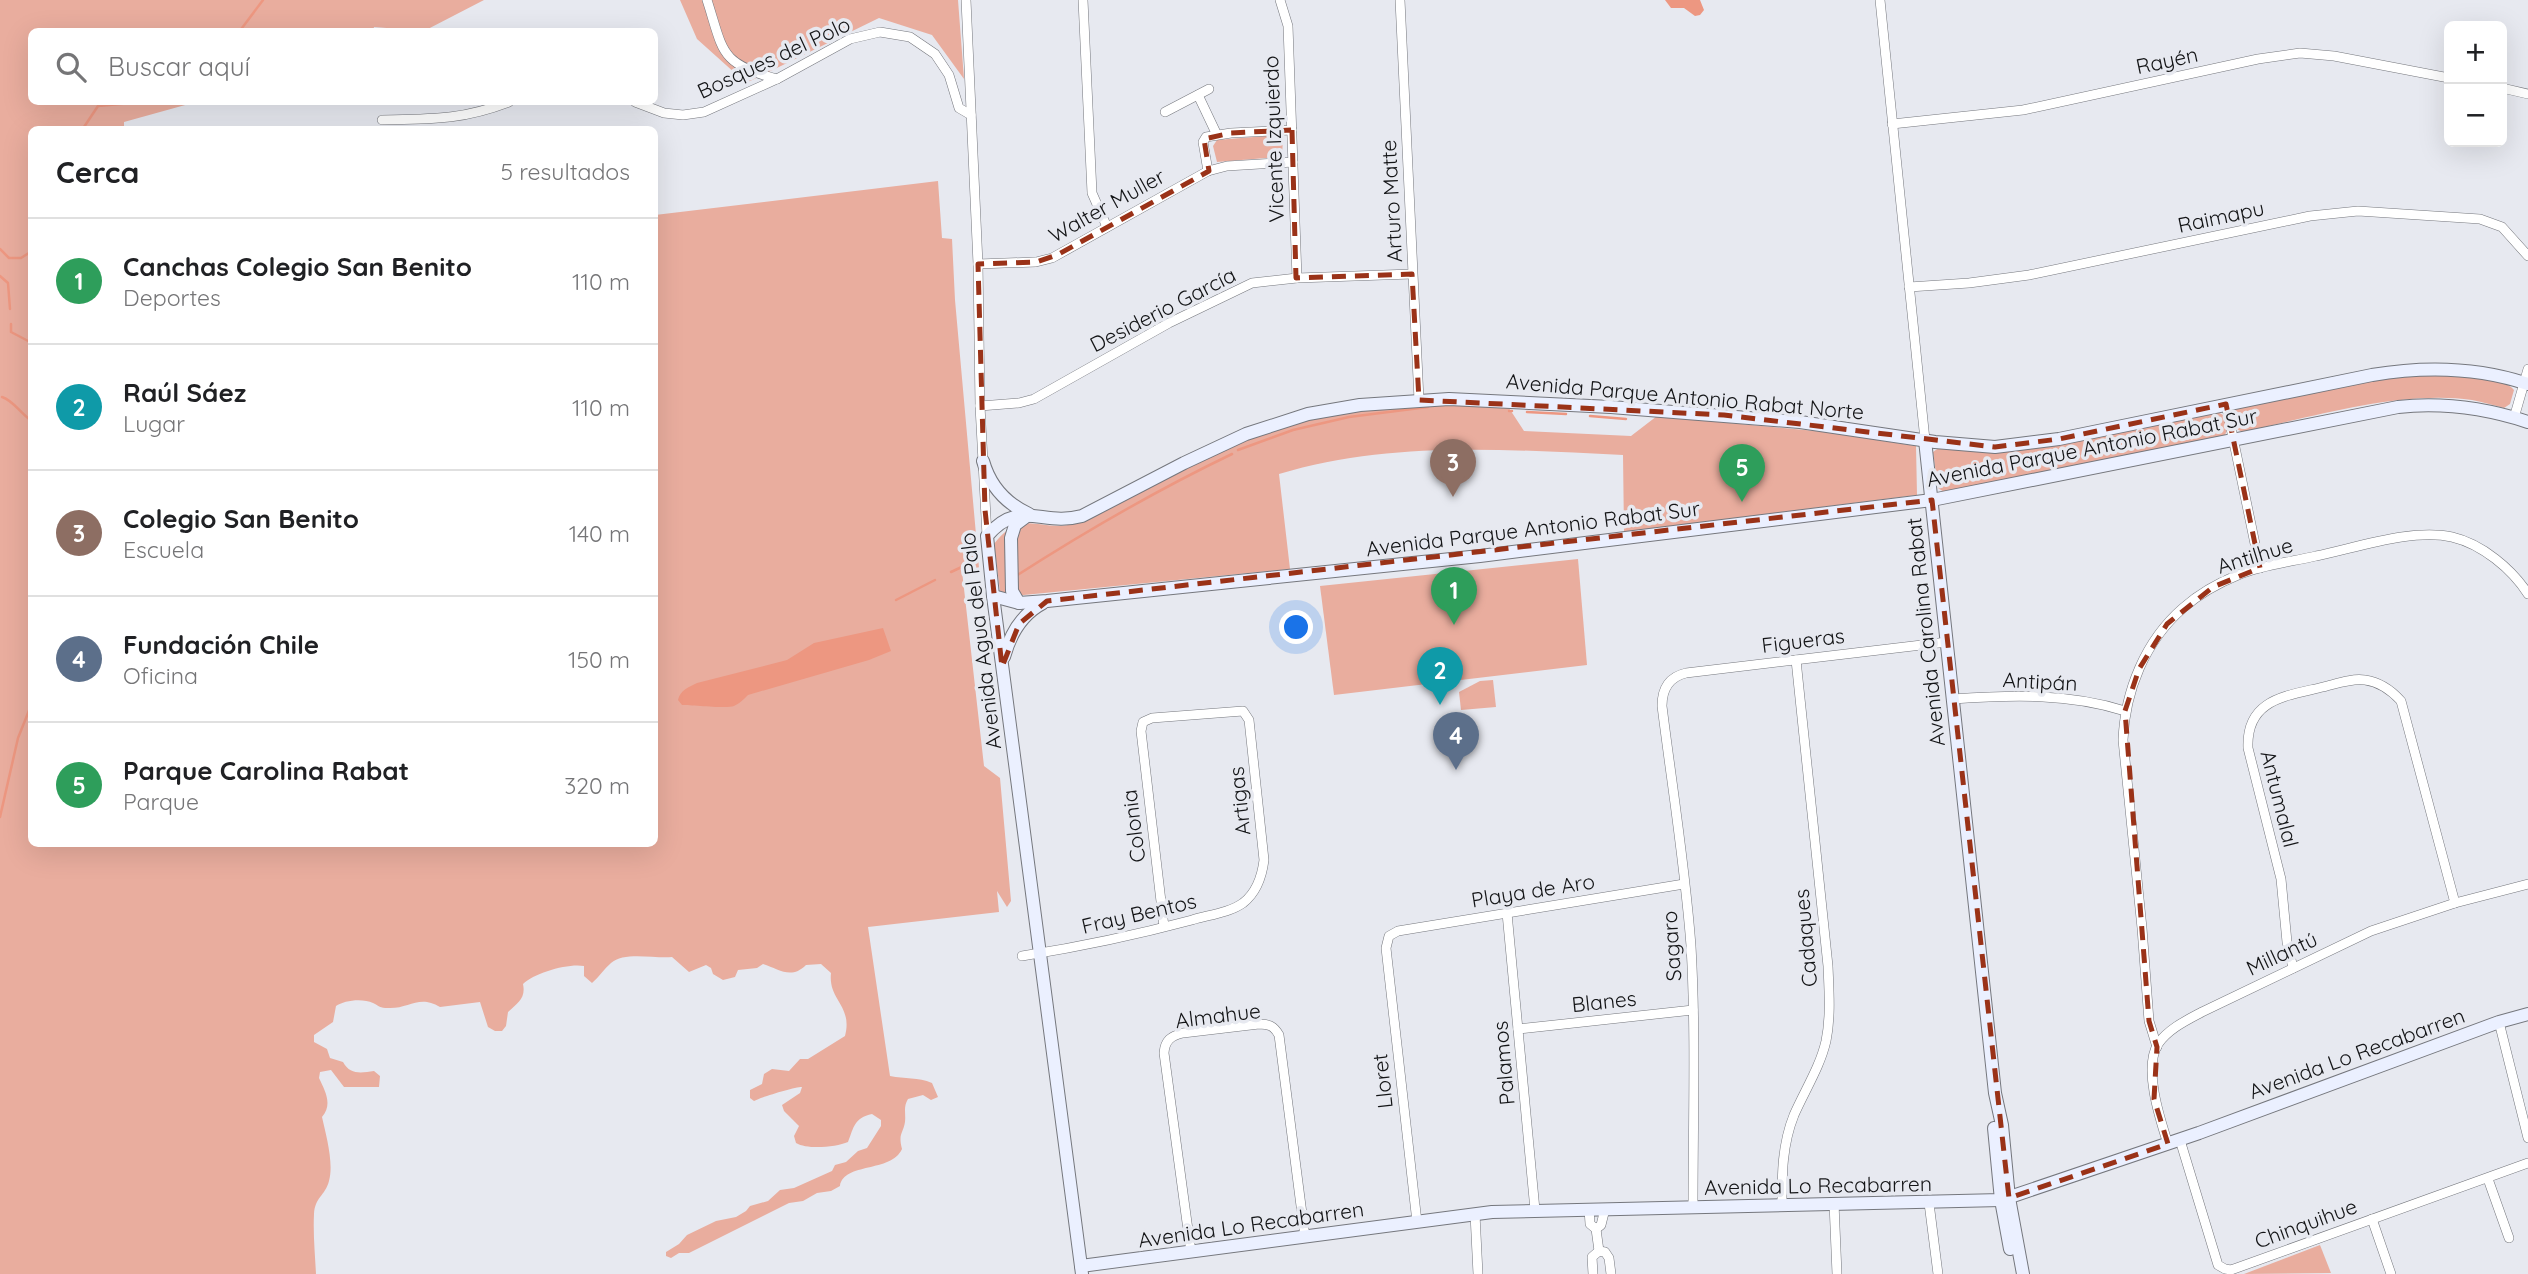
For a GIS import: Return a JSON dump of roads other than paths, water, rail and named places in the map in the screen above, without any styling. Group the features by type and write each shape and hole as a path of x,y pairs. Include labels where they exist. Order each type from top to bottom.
{"street":[{"path":"707,0 722,45 729,57 745,69 777,79"},
{"name":"Avenida Agua del Palo","path":"965,0 978,264 980,406 987,536 1081,1270"},
{"path":"1083,0 1092,193 1107,227"},
{"name":"Vicente Izquierdo","path":"1280,0 1288,26 1297,278"},
{"name":"Arturo Matte","path":"1401,0 1419,400"},
{"name":"Avenida Carolina Rabat","path":"1880,0 1995,1093 1994,1120 2016,1274"},
{"name":"Bosques del Polo","path":"643,105 664,113 694,114 713,109 860,35 880,32 900,34 919,41 935,54 949,75 959,108 971,115"},
{"name":"Rayén","path":"1892,124 2023,110 2258,59 2300,53 2334,55 2444,77"},
{"path":"1165,112 1209,89"},
{"path":"2507,89 2528,94"},
{"path":"1198,95 1217,135"},
{"path":"382,120 442,119 476,114 501,105"},
{"path":"1208,171 1203,142 1206,137 1292,130"},
{"name":"Walter Muller","path":"978,264 1044,260 1208,171 1227,166 1293,162"},
{"name":"Raimapu","path":"1909,287 2029,275 2310,216 2358,211 2480,219 2502,227 2528,256"},
{"name":"Desiderio García","path":"980,406 1034,399 1170,323 1241,287 1265,280 1412,274"},
{"name":"Avenida Parque Antonio Rabat Norte","path":"987,536 1007,518 1030,516 1064,520 1082,516 1239,437 1282,421 1337,408 1419,400 1503,400 1800,422 1975,446 2026,445 2372,374 2410,369 2462,370 2526,383"},
{"path":"2514,418 2528,369"},
{"path":"2226,404 2260,568"},
{"name":"Avenida Parque Antonio Rabat Sur","path":"993,596 1019,603 1047,601 1480,556 1932,500 2376,410 2418,405 2456,405 2528,422"},
{"path":"983,461 989,479 1000,494 1030,516 1015,525 1011,538 1012,591 1019,603"},
{"name":"Antilhue","path":"2157,1047 2149,1021 2143,928 2123,740 2125,711 2139,669 2167,624 2185,606 2213,587 2241,574 2392,540 2444,536 2456,538 2497,560 2515,576 2528,594"},
{"path":"1002,667 1007,646 1019,624 1037,606 1047,601"},
{"name":"Figueras","path":"1668,684 1686,673 1947,642"},
{"name":"Cadaques","path":"1783,1205 1785,1147 1794,1116 1819,1062 1827,1032 1829,1006 1828,966 1796,660"},
{"name":"Antumalal","path":"2293,968 2287,942 2281,878 2248,748 2250,727 2255,717 2273,700 2357,679 2382,685 2401,701 2455,903"},
{"name":"Sagaro","path":"1668,684 1663,692 1661,706 1690,937 1693,1010 1693,1208"},
{"name":"Antipán","path":"1953,699 2035,695 2125,711"},
{"name":"Artigas","path":"1143,722 1152,718 1242,711 1249,720 1264,853 1263,867 1255,888"},
{"name":"Colonia","path":"1143,722 1141,731 1164,927"},
{"name":"Playa de Aro","path":"1390,936 1398,931 1684,884"},
{"name":"Millantú","path":"2157,1047 2170,1032 2195,1015 2371,932 2455,903 2528,884"},
{"name":"Fray Bentos","path":"1022,956 1164,927 1237,906 1245,901 1255,888"},
{"name":"Palamos","path":"1507,913 1535,1210"},
{"name":"Lloret","path":"1390,936 1385,948 1417,1222"},
{"name":"Blanes","path":"1518,1029 1693,1010"},
{"name":"Avenida Lo Recabarren","path":"1081,1270 1191,1252 1475,1214 1535,1210 1929,1203 2005,1199 2174,1142 2499,1022 2528,1014"},
{"path":"2499,1022 2528,1138"},
{"name":"Almahue","path":"1191,1252 1164,1053 1165,1045 1174,1035 1195,1032 1266,1024 1272,1026 1279,1035 1305,1237"},
{"path":"2157,1047 2153,1077 2154,1099 2174,1142"},
{"name":"Chinquihue","path":"2174,1142 2218,1265 2231,1270 2528,1163"},
{"path":"2488,1179 2509,1238"},
{"name":"Avenida Carolina Rabat","path":"2005,1199 2023,1274"},
{"path":"1834,1203 1837,1274"},
{"path":"1929,1203 1938,1274"},
{"path":"1589,1209 1590,1224 1596,1229 1599,1251"},
{"path":"1596,1229 1601,1225 1605,1209"},
{"path":"1475,1214 1478,1274"},
{"path":"2372,1219 2391,1274"},
{"path":"1593,1274 1592,1257 1599,1251"},
{"path":"1599,1251 1608,1255 1611,1274"}],"waterway":[{"path":"242,28 263,0"},
{"path":"85,126 98,106 109,105"},
{"path":"0,249 9,258 21,258 28,254"},
{"path":"0,276 8,283 10,309"},
{"path":"11,324 11,332 28,341"},
{"path":"2,397 28,418"},
{"path":"1238,450 1293,430 1349,417 1428,407"},
{"path":"1527,412 1566,414"},
{"path":"1590,416 1626,419"},
{"path":"1016,576 1122,512 1232,454"},
{"path":"951,572 966,565 967,551"},
{"path":"896,600 935,580"},
{"path":"0,817 18,738 28,713"}],"place":[{"name":"Colegio San Benito","path":"1453,497"},
{"name":"Parque Carolina Rabat","path":"1742,502"},
{"name":"Canchas Colegio San Benito","path":"1454,625"},
{"name":"Raúl Sáez","path":"1440,705"},
{"name":"Fundación Chile","path":"1456,770"}]}
